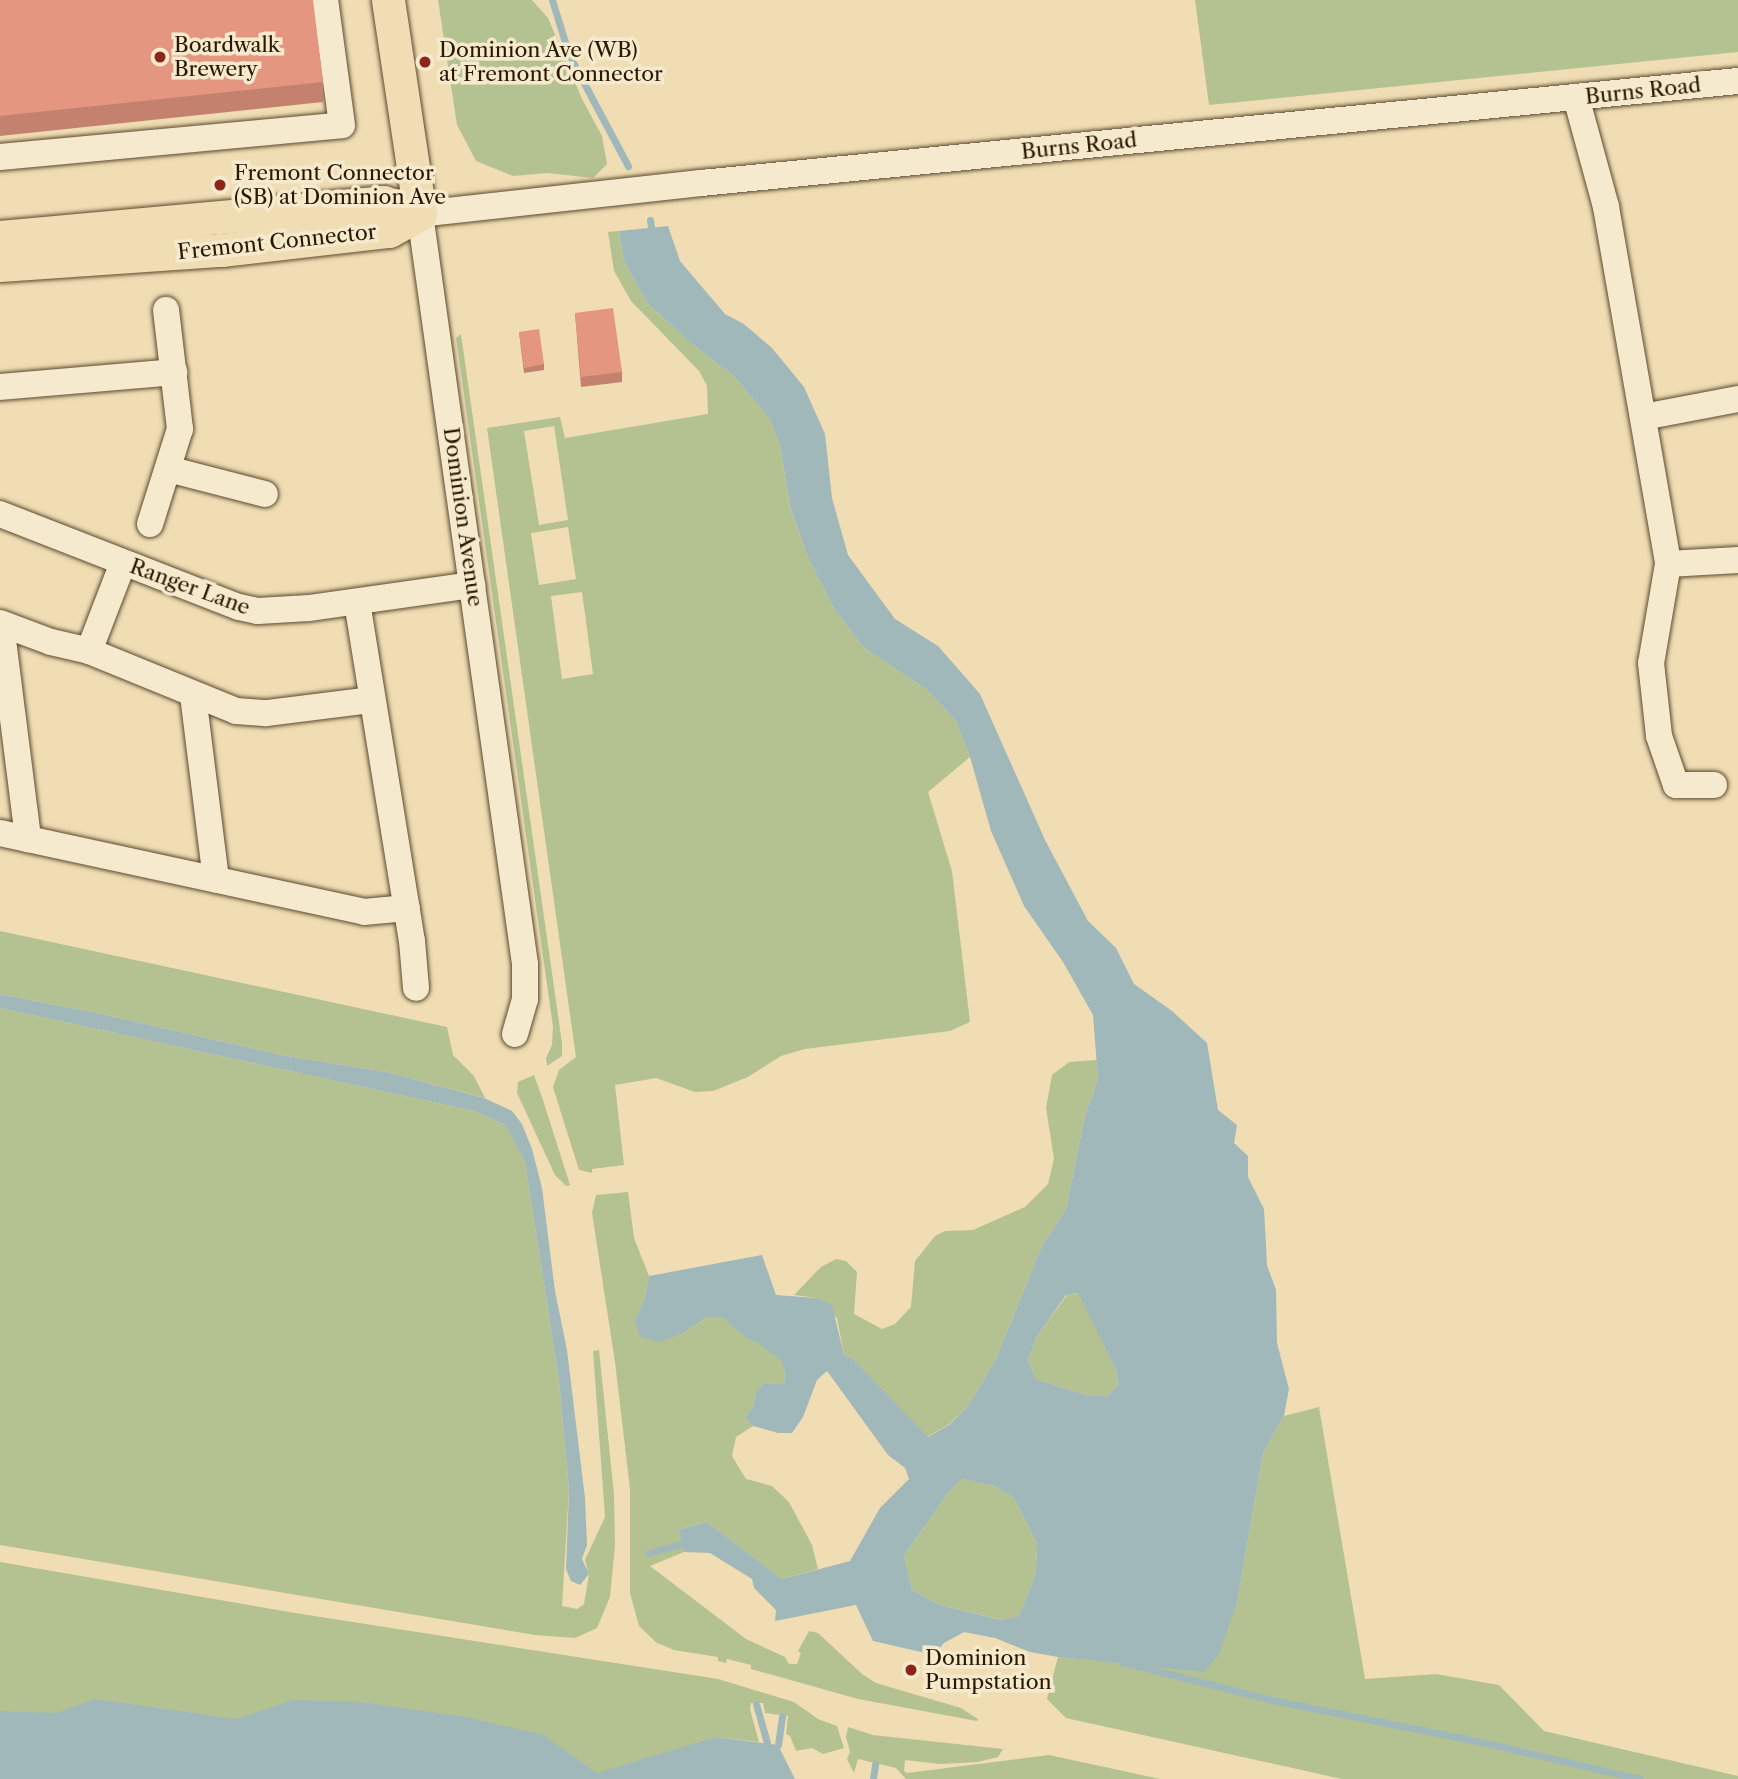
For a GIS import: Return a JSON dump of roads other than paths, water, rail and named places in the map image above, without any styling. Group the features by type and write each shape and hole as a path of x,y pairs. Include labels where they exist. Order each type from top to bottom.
{"main road":[{"name":"Dominion Avenue","path":"388,0 420,214"},
{"name":"Fremont Connector","path":"0,237 383,202 420,214"},
{"name":"Fremont Connector","path":"0,265 221,250 388,231 420,214"}],"street":[{"path":"0,157 342,125 324,0"},
{"name":"Burns Road","path":"420,214 715,181 1738,81"},
{"path":"1576,97 1606,207 1668,564 1651,663 1659,736 1676,785 1714,785"},
{"name":"Dominion Avenue","path":"420,214 525,964 525,999 515,1034"},
{"path":"150,524 180,429 166,310"},
{"path":"0,387 174,372"},
{"path":"1643,416 1738,399"},
{"path":"168,469 265,494"},
{"name":"Ranger Lane","path":"0,514 123,563 258,611 279,612 472,585"},
{"path":"1668,564 1738,560"},
{"path":"89,651 123,563"},
{"path":"357,602 407,908 416,988"},
{"path":"28,839 0,624 51,642 89,651 236,711 257,713 371,700"},
{"path":"193,695 216,880"},
{"path":"0,833 364,912 407,908"}],"water":[{"path":"668,226 680,261 725,314 744,324 772,348 804,387 825,434 832,498 848,555 895,619 938,646 980,694 1045,840 1088,921 1116,948 1134,984 1172,1011 1207,1043 1218,1110 1237,1125 1234,1143 1248,1156 1248,1177 1264,1209 1267,1265 1276,1290 1277,1343 1289,1389 1284,1416 1263,1453 1237,1603 1219,1654 1205,1672 1058,1657 1030,1652 995,1638 964,1632 944,1643 934,1655 873,1641 856,1605 775,1621 776,1610 754,1588 752,1579 710,1553 684,1552 678,1530 707,1522 782,1579 850,1561 880,1508 909,1479 905,1468 888,1455 827,1371 817,1380 803,1417 792,1433 778,1433 753,1426 745,1418 753,1407 756,1391 764,1383 784,1384 785,1372 780,1360 758,1343 746,1338 722,1317 707,1317 685,1332 659,1342 639,1336 635,1320 645,1298 649,1276 762,1255 776,1295 817,1298 832,1305 844,1355 853,1359 928,1437 949,1425 967,1407 995,1361 1042,1246 1066,1209 1085,1115 1098,1079 1093,1015 1063,962 1024,906 991,831 970,757 956,721 926,689 864,648 835,610 808,558 790,507 780,445 769,418 734,376 692,344 648,304 624,261 619,231","holes":["1078,1293 1116,1370 1118,1385 1107,1396 1089,1396 1036,1379 1028,1361 1036,1338 1066,1295","962,1479 994,1486 1014,1498 1037,1544 1036,1573 1019,1616 1002,1620 940,1605 912,1590 904,1556 947,1494"]},
{"path":"0,994 281,1055 387,1072 484,1098 512,1111 522,1124 532,1149 542,1188 555,1291 567,1350 585,1498 587,1545 582,1559 589,1574 580,1585 571,1581 566,1569 569,1490 559,1381 525,1162 505,1125 474,1111 0,1008"},
{"path":"95,1699 236,1719 294,1700 360,1702 466,1717 543,1735 597,1773 716,1737 778,1745 795,1779 0,1779 0,1711 56,1713"}],"waterway":[{"path":"552,0 569,55 628,166"},
{"path":"650,220 652,235"},
{"path":"649,1553 681,1544"},
{"path":"1122,1662 1272,1700 1477,1741 1640,1779"},
{"path":"756,1704 767,1743"},
{"path":"778,1745 782,1716"},
{"path":"873,1779 875,1764"}],"place":[{"name":"Boardwalk Brewery","path":"160,57"},
{"name":"Dominion Ave (WB) at Fremont Connector","path":"425,62"},
{"name":"Fremont Connector (SB) at Dominion Ave","path":"220,185"},
{"name":"Dominion Pumpstation","path":"911,1670"}]}
